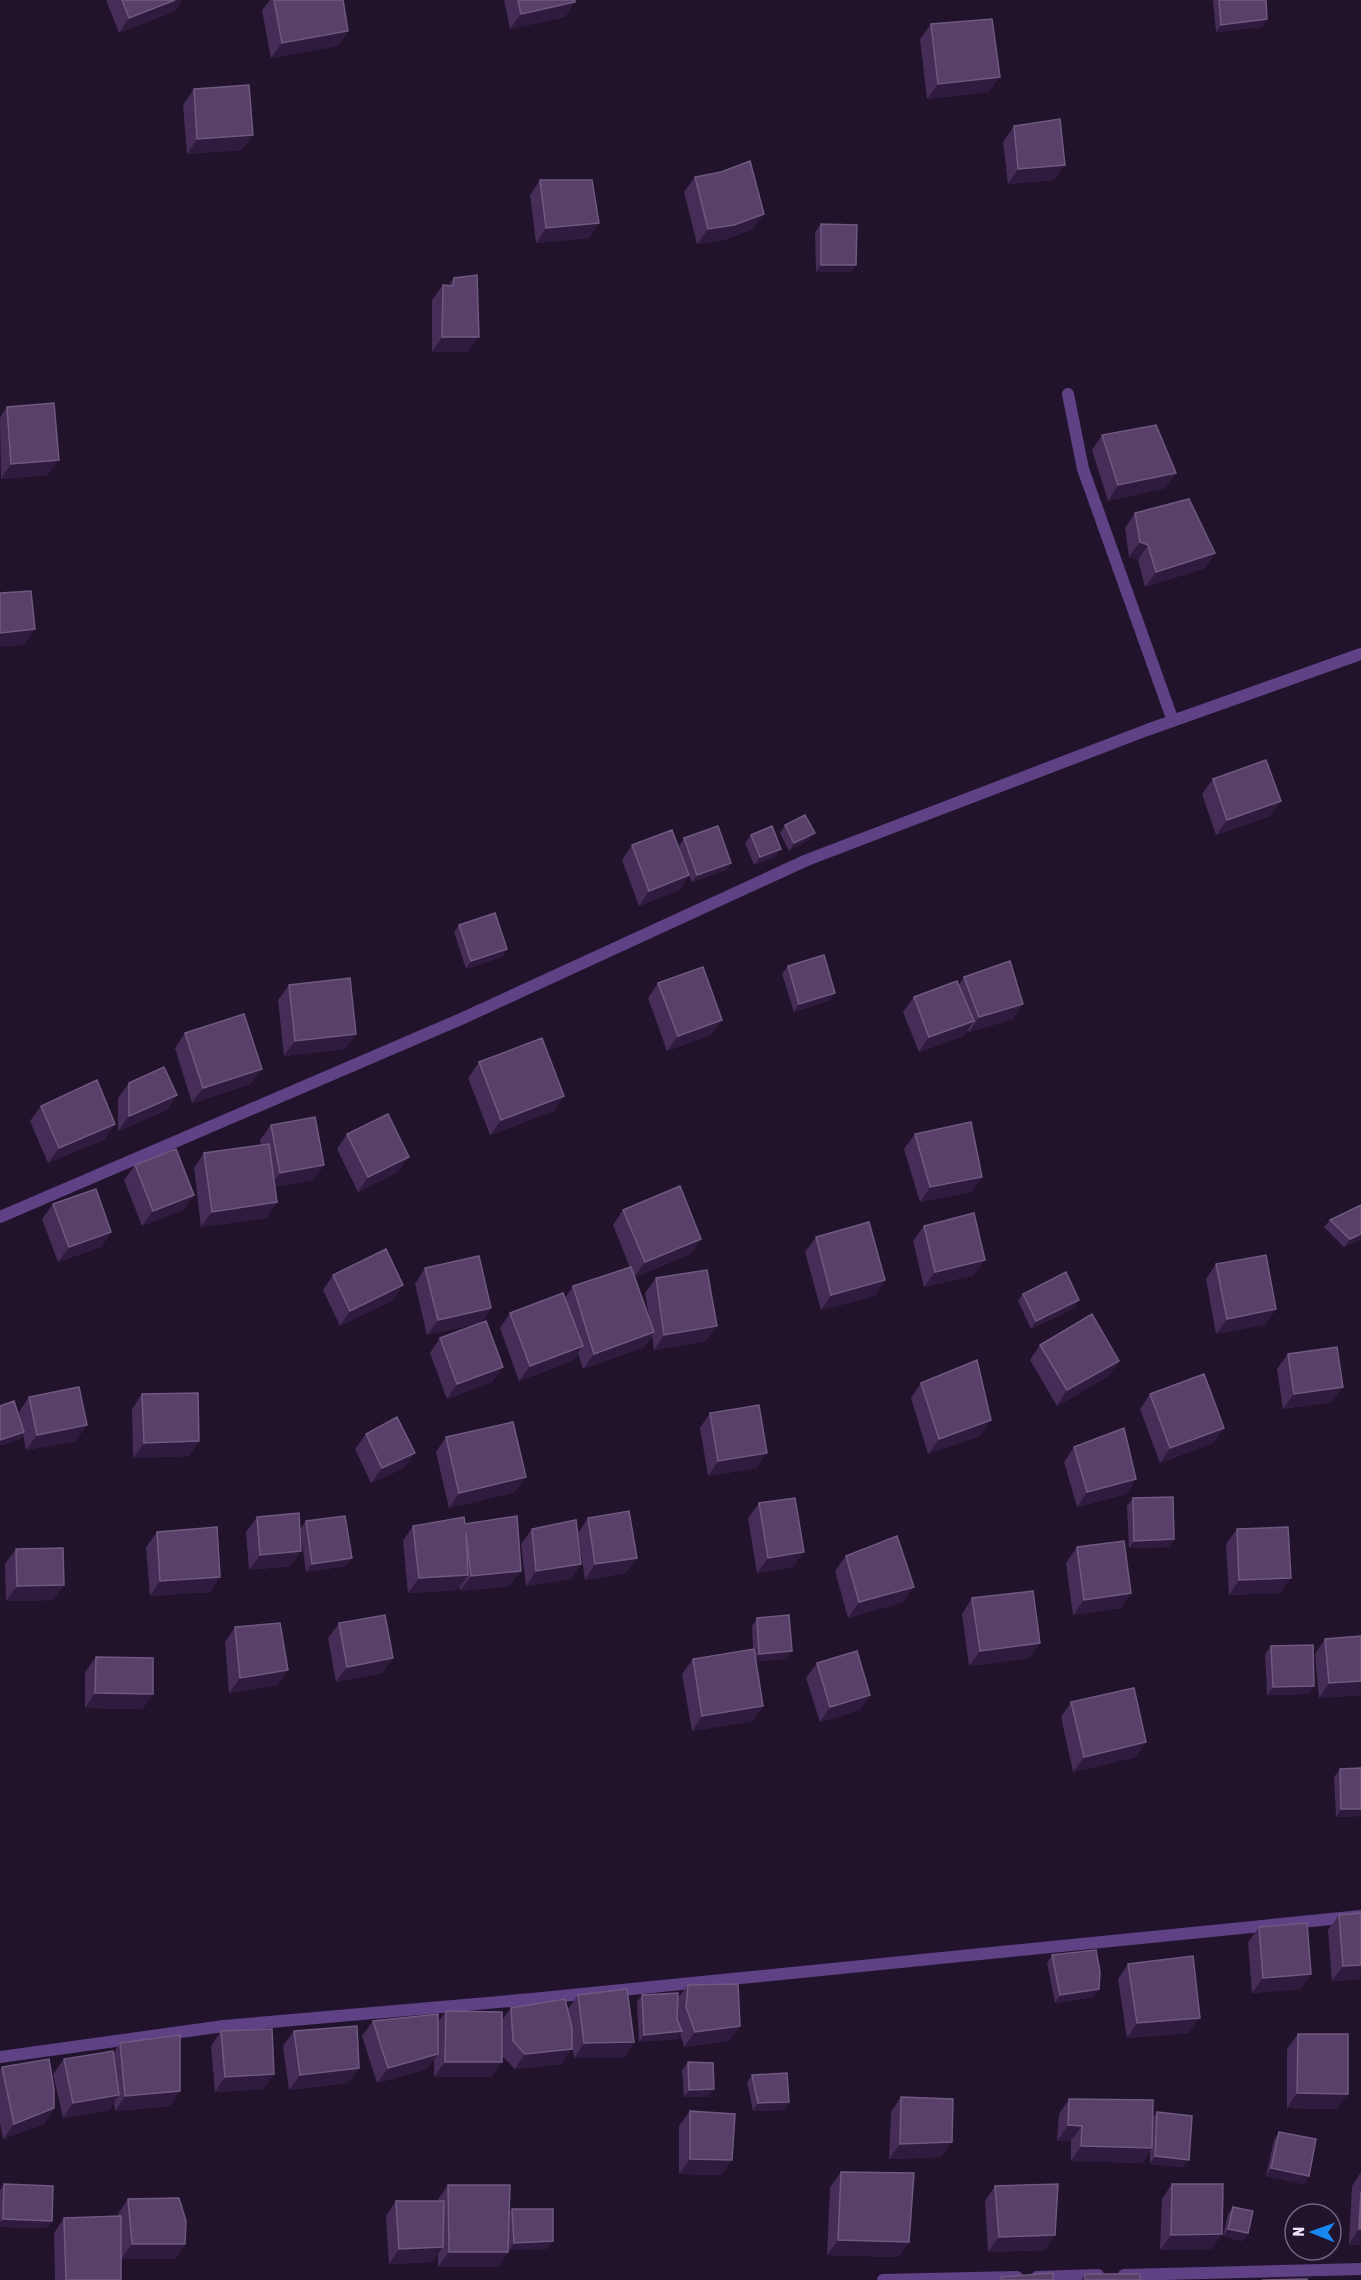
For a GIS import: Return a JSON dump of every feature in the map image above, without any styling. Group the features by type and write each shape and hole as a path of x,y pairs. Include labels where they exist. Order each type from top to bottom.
{"street":[{"path":"1068,394 1083,469 1173,721"},
{"path":"0,1217 450,1024 807,860 1173,721 1361,654"},
{"path":"0,2057 224,2026 532,1999 1361,1916"},
{"path":"883,2280 1361,2269"}],"building":[{"path":"122,0 175,0 129,18"},
{"path":"274,0 343,0 348,31 282,43"},
{"path":"518,0 575,0 575,2 521,14"},
{"path":"1219,0 1266,0 1267,19 1221,25"},
{"path":"992,19 1000,77 938,84 931,24"},
{"path":"249,85 253,135 197,139 194,89"},
{"path":"1060,119 1065,165 1018,169 1014,126"},
{"path":"750,161 764,214 734,225 708,229 695,177 721,172"},
{"path":"540,180 592,180 599,223 546,228"},
{"path":"821,224 857,225 856,265 821,265"},
{"path":"477,275 479,337 442,337 443,285 453,286 454,278"},
{"path":"54,403 59,460 11,464 7,407"},
{"path":"1156,425 1176,473 1118,485 1102,435"},
{"path":"1189,499 1215,553 1156,572 1148,545 1140,542 1135,513"},
{"path":"31,591 35,629 0,633 0,593"},
{"path":"1266,760 1281,801 1227,820 1213,779"},
{"path":"805,815 815,833 794,843 785,825"},
{"path":"718,826 731,863 697,875 684,838"},
{"path":"772,826 781,849 760,857 751,835"},
{"path":"672,830 689,875 649,891 632,845"},
{"path":"495,913 507,949 471,961 459,925"},
{"path":"824,955 835,993 799,1004 788,966"},
{"path":"1010,961 1023,1004 979,1017 964,977"},
{"path":"703,967 722,1020 678,1036 658,983"},
{"path":"350,978 356,1034 295,1041 289,985"},
{"path":"957,981 974,1021 929,1037 914,997"},
{"path":"244,1014 262,1069 203,1088 185,1033"},
{"path":"542,1038 564,1096 501,1120 479,1062"},
{"path":"164,1067 177,1095 129,1116 129,1083"},
{"path":"97,1080 115,1124 59,1148 41,1106"},
{"path":"388,1114 409,1157 368,1177 347,1134"},
{"path":"315,1117 324,1165 280,1173 271,1125"},
{"path":"971,1122 982,1177 930,1187 915,1134"},
{"path":"269,1144 277,1202 212,1212 204,1153"},
{"path":"176,1149 194,1195 153,1211 135,1165"},
{"path":"680,1186 701,1239 645,1262 623,1210"},
{"path":"96,1189 111,1232 69,1247 53,1204"},
{"path":"1361,1205 1361,1234 1350,1239 1330,1220"},
{"path":"974,1213 985,1260 935,1272 924,1226"},
{"path":"869,1222 885,1280 831,1295 816,1237"},
{"path":"386,1249 403,1285 350,1311 333,1275"},
{"path":"1266,1255 1276,1309 1227,1319 1216,1264"},
{"path":"479,1256 491,1308 438,1320 425,1268"},
{"path":"631,1267 654,1332 594,1354 573,1286"},
{"path":"707,1270 717,1326 664,1335 656,1278"},
{"path":"1066,1272 1079,1300 1036,1321 1023,1294"},
{"path":"563,1293 583,1346 530,1366 510,1313"},
{"path":"1092,1314 1119,1361 1067,1390 1040,1345"},
{"path":"486,1321 503,1367 457,1384 440,1338"},
{"path":"1337,1347 1343,1387 1294,1394 1288,1354"},
{"path":"977,1360 991,1420 939,1439 921,1383"},
{"path":"1204,1374 1224,1428 1170,1448 1150,1394"},
{"path":"79,1387 87,1425 37,1435 29,1397"},
{"path":"198,1393 199,1441 144,1443 142,1394"},
{"path":"14,1401 24,1432 0,1440 0,1406"},
{"path":"759,1405 767,1453 718,1461 710,1413"},
{"path":"397,1417 415,1453 382,1468 366,1434"},
{"path":"513,1422 526,1477 459,1493 446,1437"},
{"path":"1124,1428 1136,1479 1087,1492 1074,1447"},
{"path":"1173,1497 1174,1539 1134,1541 1133,1498"},
{"path":"795,1498 804,1552 768,1558 759,1503"},
{"path":"629,1511 637,1558 595,1564 588,1518"},
{"path":"299,1513 301,1551 260,1555 257,1517"},
{"path":"345,1516 352,1558 312,1564 306,1521"},
{"path":"517,1516 521,1571 471,1576 466,1533 468,1575 419,1578 413,1526 464,1517 465,1524"},
{"path":"576,1520 581,1564 536,1571 532,1529"},
{"path":"217,1527 220,1577 160,1581 157,1532"},
{"path":"1288,1527 1291,1578 1239,1580 1237,1529"},
{"path":"897,1536 914,1587 859,1602 846,1556"},
{"path":"1124,1541 1131,1593 1084,1600 1077,1547"},
{"path":"63,1548 64,1585 17,1586 16,1549"},
{"path":"1033,1591 1040,1643 980,1651 972,1598"},
{"path":"385,1615 393,1658 347,1667 339,1623"},
{"path":"789,1615 792,1651 759,1654 757,1618"},
{"path":"280,1623 288,1670 240,1678 235,1627"},
{"path":"1361,1636 1361,1681 1329,1683 1325,1639"},
{"path":"1313,1645 1314,1686 1273,1687 1271,1646"},
{"path":"754,1649 763,1706 702,1716 693,1659"},
{"path":"857,1651 870,1695 830,1707 817,1663"},
{"path":"96,1657 153,1658 153,1694 95,1693"},
{"path":"1134,1688 1146,1742 1084,1757 1071,1702"},
{"path":"1361,1768 1361,1809 1341,1809 1340,1769"},
{"path":"1361,1913 1361,1965 1343,1966 1339,1915"},
{"path":"1307,1923 1311,1974 1263,1978 1259,1927"},
{"path":"1096,1950 1100,1972 1099,1989 1060,1995 1052,1955"},
{"path":"1193,1956 1200,2018 1137,2023 1128,1964"},
{"path":"738,1984 740,2026 695,2032 686,2007 688,1985"},
{"path":"627,1989 634,2042 584,2043 578,1995"},
{"path":"678,1993 677,2019 682,2031 644,2035 642,1995"},
{"path":"565,1999 572,2028 572,2049 525,2054 513,2041 511,2008"},
{"path":"446,2011 502,2012 502,2062 445,2062"},
{"path":"438,2014 438,2054 388,2068 373,2021"},
{"path":"357,2026 359,2068 300,2075 294,2031"},
{"path":"272,2029 274,2074 225,2077 221,2031"},
{"path":"1298,2034 1348,2034 1348,2094 1297,2093"},
{"path":"180,2035 180,2091 125,2096 120,2043"},
{"path":"113,2051 119,2095 73,2103 64,2059"},
{"path":"49,2059 54,2089 54,2108 14,2124 2,2067"},
{"path":"688,2062 713,2063 714,2089 689,2090"},
{"path":"787,2073 789,2102 758,2103 752,2075"},
{"path":"901,2097 953,2099 952,2142 900,2144"},
{"path":"1069,2099 1153,2100 1152,2148 1081,2146 1082,2126 1068,2125"},
{"path":"690,2111 735,2114 732,2160 690,2159"},
{"path":"1157,2112 1192,2116 1189,2160 1155,2156"},
{"path":"1279,2132 1316,2139 1309,2176 1271,2168"},
{"path":"841,2172 914,2173 909,2242 838,2240"},
{"path":"4,2184 53,2186 52,2221 3,2219"},
{"path":"1058,2184 1055,2235 999,2237 995,2186"},
{"path":"1172,2184 1223,2184 1222,2234 1171,2235"},
{"path":"448,2185 510,2185 508,2252 449,2252"},
{"path":"1361,2192 1361,2229 1359,2229"},
{"path":"179,2198 186,2221 185,2244 132,2244 128,2199"},
{"path":"396,2201 444,2201 443,2247 399,2249"},
{"path":"1233,2207 1253,2211 1248,2233 1228,2229"},
{"path":"512,2209 553,2209 553,2241 514,2243"},
{"path":"121,2216 121,2280 66,2280 64,2218"},
{"path":"1053,2273 1053,2280 1001,2280 1001,2277"},
{"path":"1085,2274 1140,2274 1140,2280 1085,2280"}]}
